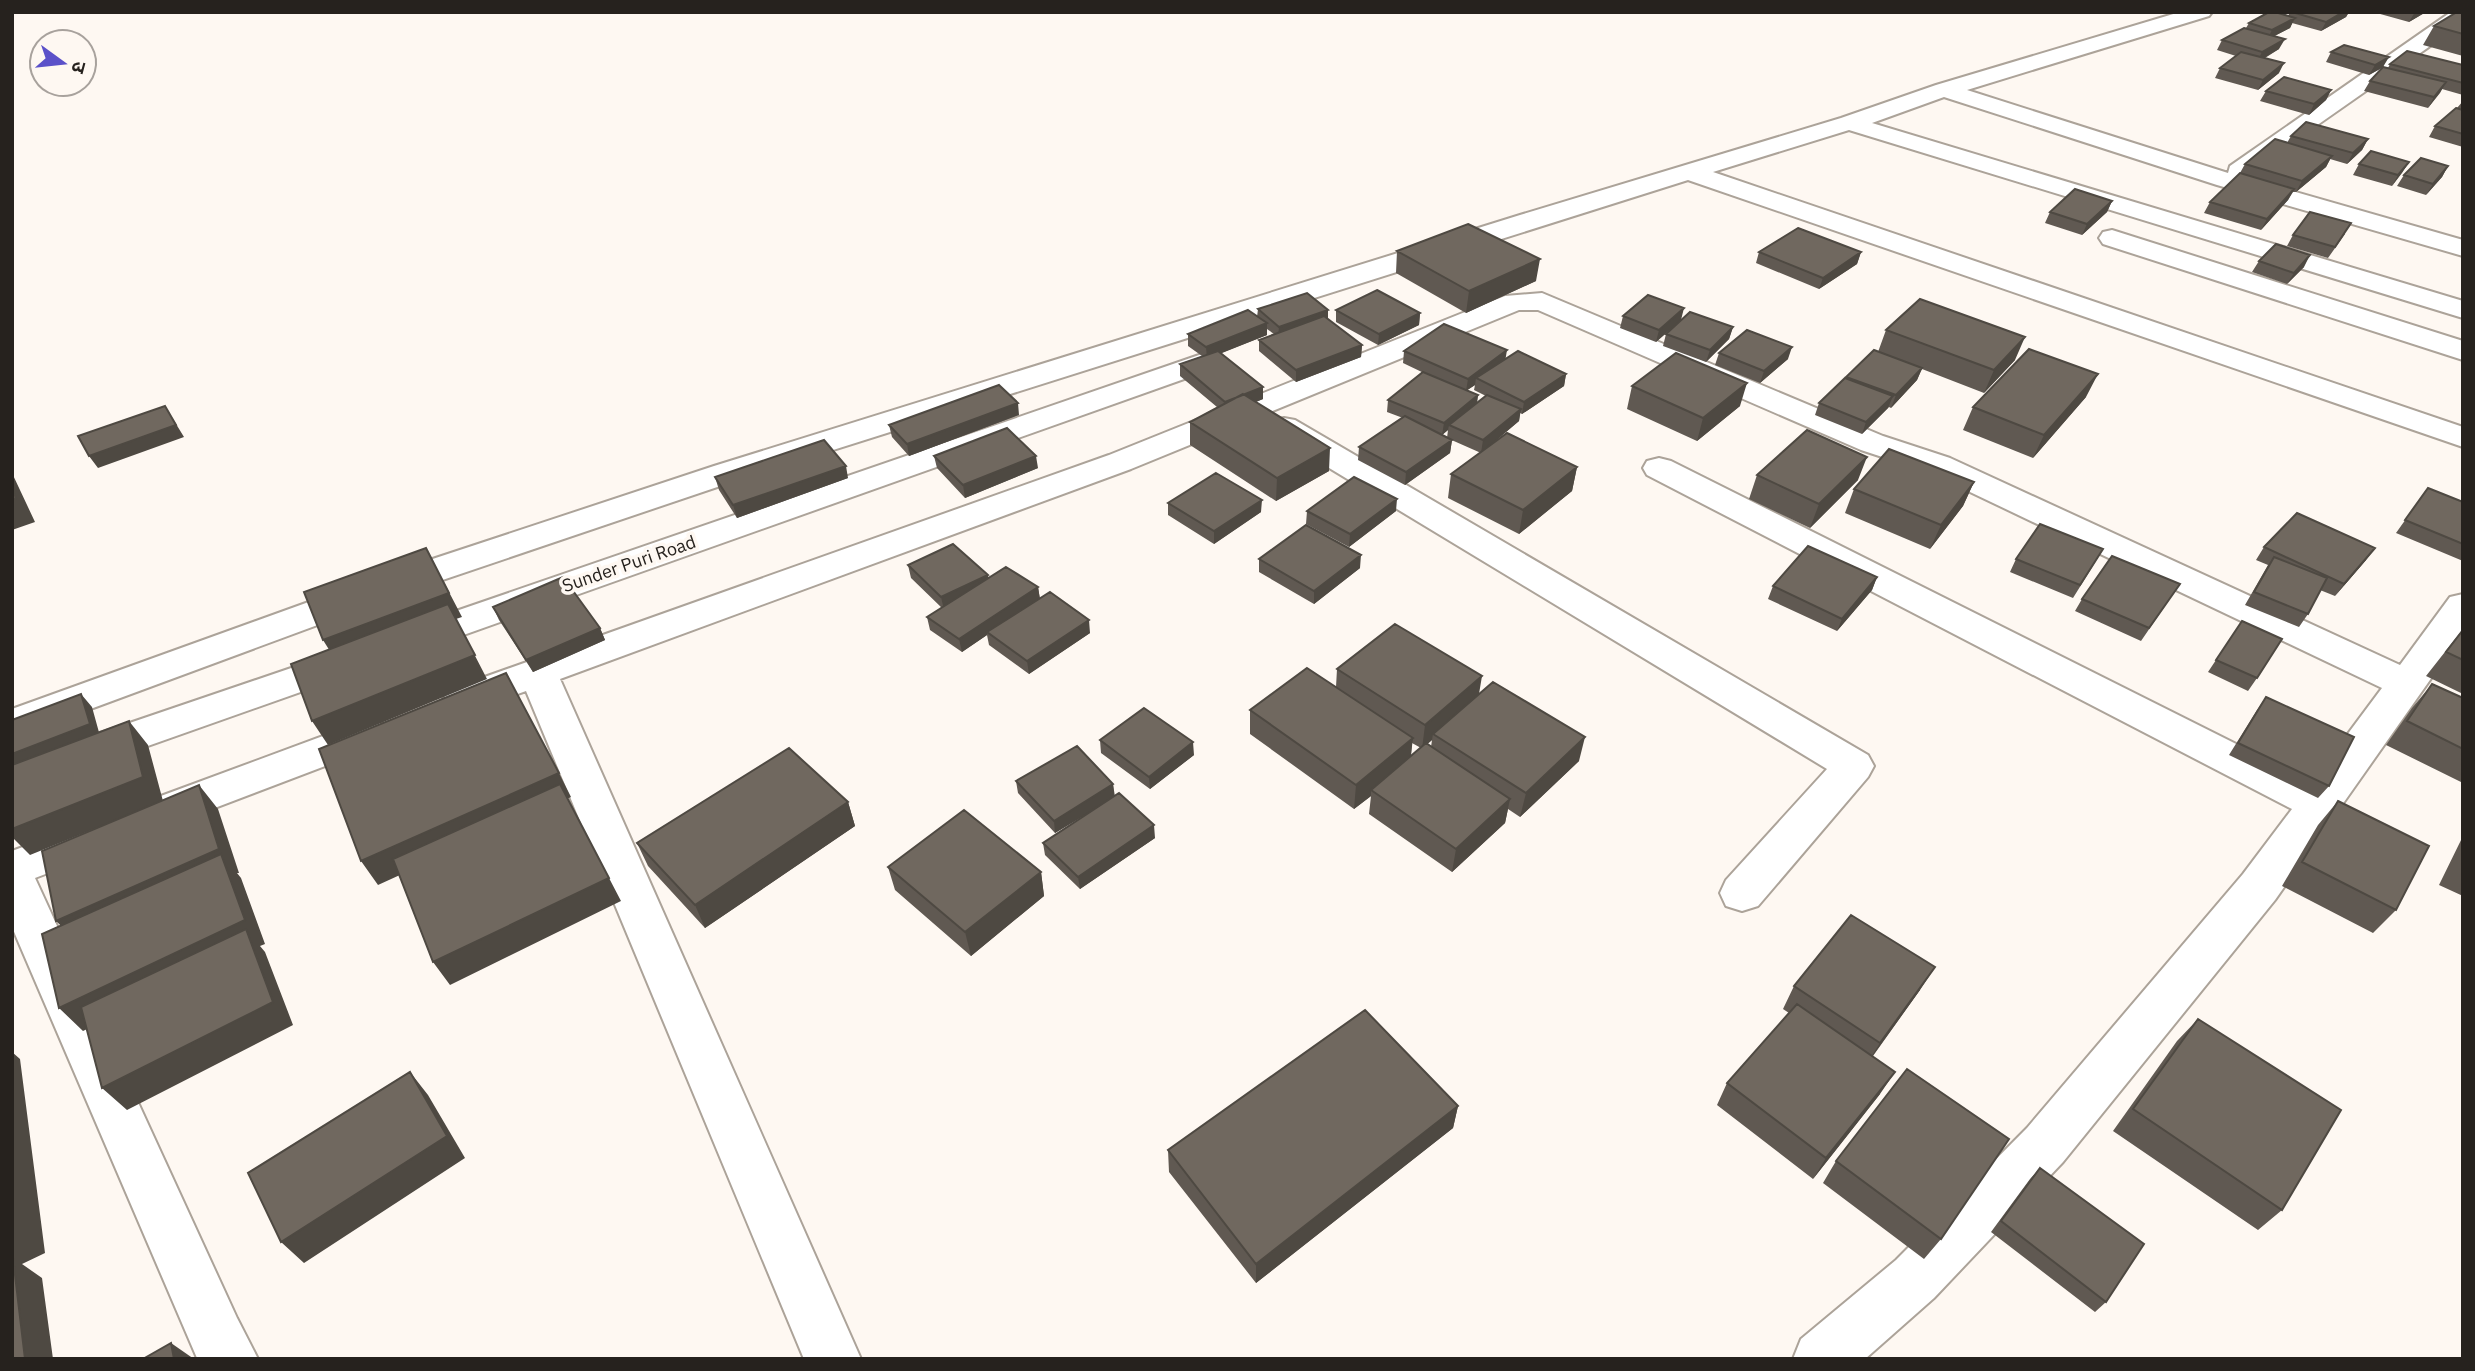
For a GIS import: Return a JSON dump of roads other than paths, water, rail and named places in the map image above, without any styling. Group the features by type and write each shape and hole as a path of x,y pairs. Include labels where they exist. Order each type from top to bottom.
{"street":[{"path":"12,724 391,585 713,477 1516,224 1849,123 1944,90 2202,12"},
{"path":"2226,180 2463,13"},
{"path":"2400,57 2425,63"},
{"path":"1944,90 2226,180 2463,248"},
{"path":"1849,123 2463,310"},
{"path":"1690,172 2463,438"},
{"path":"2112,238 2463,351"},
{"path":"435,710 1120,462 1515,302 1529,299 1542,301 1872,443 1938,465 2405,683"},
{"name":"Sunder Puri Road","path":"12,779 1205,362"},
{"path":"1252,408 1854,766 1742,893"},
{"path":"1659,468 2318,804"},
{"path":"1821,1359 1915,1279 2045,1145 2259,887 2463,606"},
{"path":"537,671 833,1359"},
{"path":"12,869 397,724"},
{"path":"12,876 217,1338 230,1359"}]}
